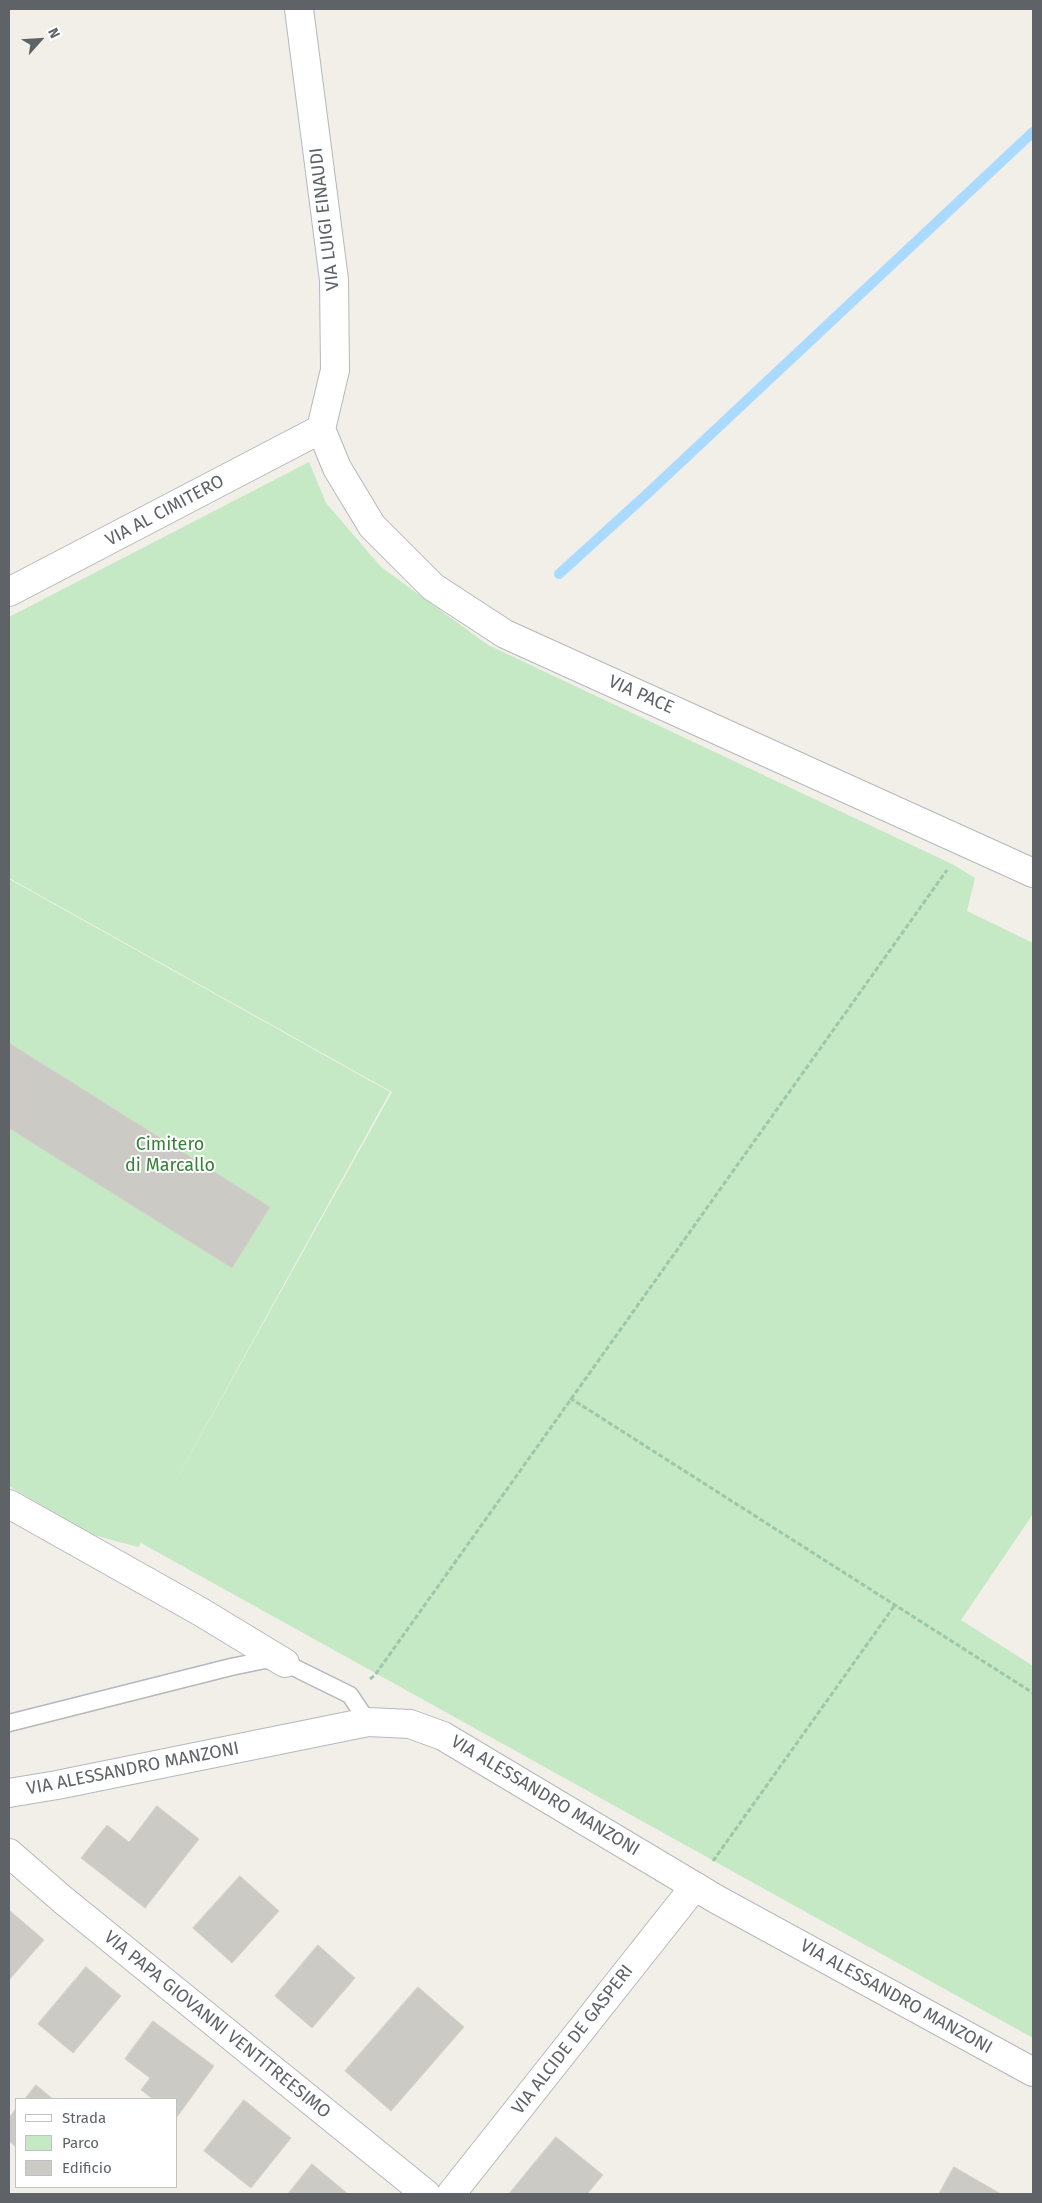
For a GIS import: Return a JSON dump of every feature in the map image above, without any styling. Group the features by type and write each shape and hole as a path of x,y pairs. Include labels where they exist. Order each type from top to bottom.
{"street":[{"name":"VIA LUIGI EINAUDI","path":"299,9 334,280 335,370 321,430"},
{"name":"VIA AL CIMITERO","path":"9,592 321,430"},
{"name":"VIA PACE","path":"321,430 337,468 372,526 434,587 505,634 966,841 1033,873"},
{"path":"9,1504 201,1612 285,1663"},
{"name":"VIA ALESSANDRO MANZONI","path":"9,1793 368,1722 410,1724 443,1736 706,1892 1033,2072"},
{"name":"VIA PAPA GIOVANNI VENTITREESIMO","path":"10,1854 426,2194"},
{"name":"VIA ALCIDE DE GASPERI","path":"451,2194 706,1892"}],"lane":[{"path":"9,1722 265,1660 285,1663 350,1695 368,1722"}],"path":[{"path":"350,1695 375,1675 966,841"},
{"path":"570,1398 1033,1693"},
{"path":"706,1892 730,1875 711,1863 895,1605"}],"green space":[{"name":"Cimitero di Marcallo","path":"309,462 326,503 381,567 488,645 952,864 975,878 967,911 1033,943 1033,1514 961,1620 1033,1666 1033,2038 141,1543 138,1547 90,1534 9,1486 9,879 390,1092 161,1507 392,1092 9,878 9,617"}],"building":[{"path":"9,1043 270,1207 232,1268 9,1128"},
{"path":"157,1806 199,1839 145,1908 81,1858 107,1825 129,1842"},
{"path":"240,1876 279,1911 232,1963 193,1928"},
{"path":"9,1910 44,1940 9,1980"},
{"path":"318,1945 355,1978 312,2028 275,1996"},
{"path":"86,1967 121,1996 73,2053 38,2024"},
{"path":"418,1987 464,2027 391,2111 345,2071"},
{"path":"153,2021 214,2066 178,2116 178,2098 152,2098 141,2090 150,2078 125,2059"},
{"path":"36,2085 52,2098 26,2098"},
{"path":"244,2100 291,2138 251,2188 204,2151"},
{"path":"15,2110 15,2146 9,2141 9,2118"},
{"path":"556,2137 603,2175 587,2194 509,2194"},
{"path":"312,2164 348,2194 288,2194"},
{"path":"954,2167 1001,2194 939,2194"}],"waterway":[{"path":"559,574 647,494 1033,132"}]}
